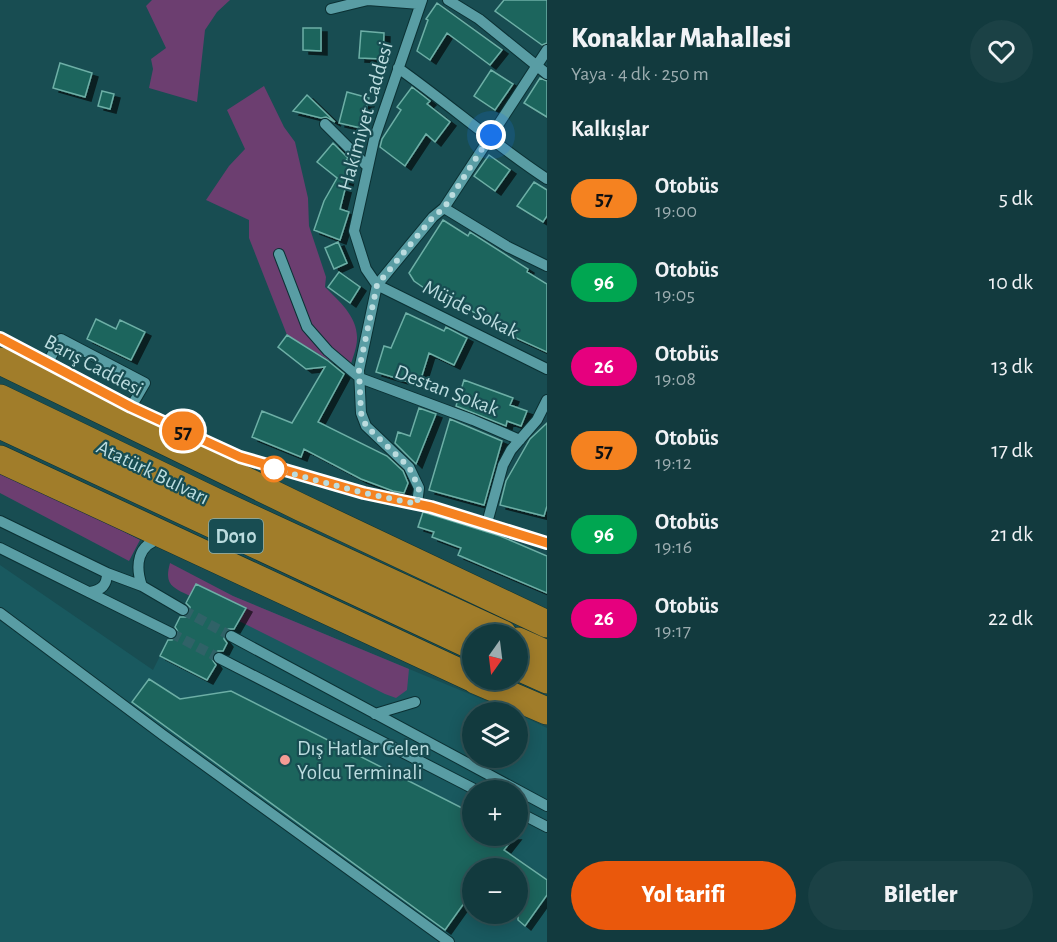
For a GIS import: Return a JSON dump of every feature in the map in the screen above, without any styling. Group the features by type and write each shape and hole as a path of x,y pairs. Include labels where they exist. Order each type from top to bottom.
{"highway":[{"path":"0,361 547,624"},
{"name":"Atatürk Bulvarı","path":"0,398 225,506 481,624"},
{"name":"Atatürk Bulvarı","path":"0,425 462,641"},
{"path":"0,459 462,673"},
{"path":"528,645 547,654"},
{"path":"528,671 547,680"},
{"path":"499,690 547,711"}],"street":[{"path":"331,9 368,0 421,2"},
{"path":"448,0 479,19 547,74"},
{"name":"Hakimiyet Caddesi","path":"377,285 366,269 354,231 374,140 421,2"},
{"path":"417,504 419,488 409,467 366,426 361,413 360,378 363,347 377,285 433,217 444,208 547,50"},
{"path":"398,68 547,179"},
{"path":"325,124 331,133 368,167"},
{"path":"444,208 508,247 547,266"},
{"name":"Destan Sokak","path":"279,254 308,327 334,356 360,378 520,440"},
{"name":"Müjde Sokak","path":"377,285 547,369"},
{"name":"Barış Caddesi","path":"0,338 131,407 251,461 364,493 417,504 487,523 547,543"},
{"path":"48,362 61,339 145,383 131,407"},
{"path":"487,523 504,465 511,450 537,420 547,400"},
{"path":"0,520 107,573 142,586 183,610"},
{"path":"142,586 138,574 139,560 145,547 151,541 166,537"},
{"path":"0,548 171,633"},
{"path":"90,592 104,585 107,573"},
{"path":"0,613 449,942"},
{"path":"231,636 547,806"},
{"path":"219,658 462,783"},
{"path":"375,714 415,702"},
{"path":"528,817 547,827"}],"shaded area":[{"path":"152,0 230,0 217,12 205,30 197,102 149,88 153,69 151,59 166,48 146,6"},
{"path":"264,86 284,127 295,142 308,198 309,226 326,277 325,287 347,310 354,324 357,343 349,372 287,335 249,238 249,220 206,200 229,166 245,149 227,110"},
{"path":"0,468 140,540 129,561 0,493"},
{"path":"170,563 233,596 409,669 407,690 396,698 385,694 239,621 245,608 196,584 190,596 178,590 169,581"},
{"path":"0,565 153,670 196,584 203,581 233,596 489,702 462,702 462,768 528,768 528,719 547,728 547,942 0,942"}],"building":[{"path":"504,0 547,0 547,43 542,45 495,11"},
{"path":"437,3 502,50 490,65 447,33 430,60 417,51 428,20 426,19"},
{"path":"303,28 321,28 321,51 303,50"},
{"path":"361,31 384,33 383,59 359,58"},
{"path":"60,63 92,73 85,97 53,88"},
{"path":"491,70 513,84 495,110 474,96"},
{"path":"540,78 547,81 547,117 524,103"},
{"path":"412,87 430,101 427,104 450,122 435,142 426,134 405,166 380,147 382,139 401,110 397,107"},
{"path":"102,91 114,94 110,109 98,106"},
{"path":"347,92 369,98 361,128 339,123"},
{"path":"307,95 335,122 326,117 321,118 293,111"},
{"path":"333,143 348,158 344,163 346,164 349,158 352,162 340,209 349,212 340,240 314,230 324,201 337,178 317,162"},
{"path":"489,155 510,170 495,191 474,176"},
{"path":"534,182 547,190 547,216 543,222 517,206"},
{"path":"443,220 468,236 470,232 547,284 547,352 503,332 504,330 433,288 430,292 414,281 409,273"},
{"path":"338,242 347,263 334,269 325,248"},
{"path":"339,272 360,287 350,303 328,287"},
{"path":"406,313 444,331 446,327 467,338 454,365 429,353 419,385 376,372 384,346 391,348"},
{"path":"96,319 116,329 120,320 145,332 131,360 87,339"},
{"path":"287,335 327,360 344,374 318,422 387,456 403,471 408,483 404,493 361,479 304,449 301,457 252,437 262,411 292,423 325,367 306,369 278,347"},
{"path":"464,380 513,398 510,405 527,411 521,426 507,421 506,426 456,406"},
{"path":"419,408 436,414 416,464 395,443 398,432 410,436"},
{"path":"450,419 502,441 484,505 429,490"},
{"path":"547,423 547,506 544,516 500,505 506,481 530,439"},
{"path":"423,512 500,536 547,556 547,593 458,555 461,548 432,537 434,532 418,527"},
{"path":"196,584 246,608 234,629 228,629 224,633 227,643 223,651 213,654 212,659 216,665 207,680 160,656 168,640 177,637 178,632 175,627 180,617 186,617 190,613 190,607 186,603"},
{"name":"Dış Hatlar Gelen Yolcu Terminali","path":"149,679 180,699 231,691 462,808 462,846 507,846 504,850 515,858 462,858 462,906 445,930 132,702"},
{"name":"Dış Hatlar Gelen Yolcu Terminali","path":"528,867 547,880 547,895 528,922"}],"tunnel":[{"path":"183,610 231,636"},
{"path":"171,633 219,658"}],"bus line":[{"name":"57","path":"0,338 131,407 240,457 274,469 364,493 431,507 547,543"}],"place":[{"name":"Dış Hatlar Gelen Yolcu Terminali","path":"285,760"}],"route":[{"path":"274,469 364,493 417,504 419,488 409,467 366,426 361,413 359,370 363,347 377,285 433,217 444,208 491,135"}]}
